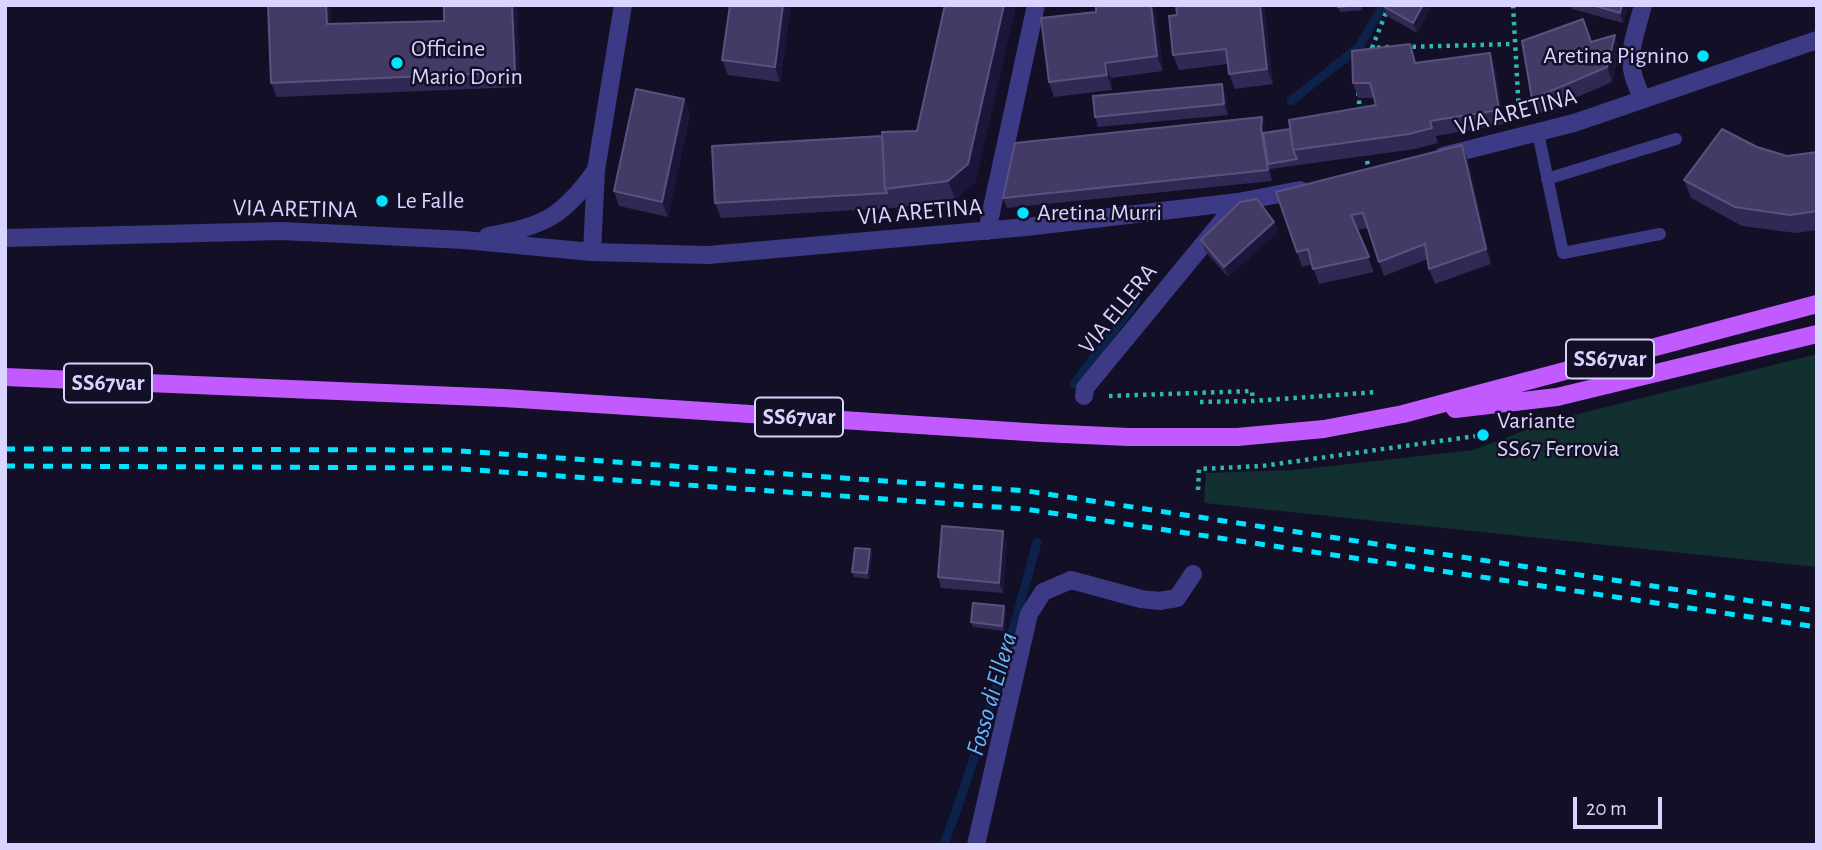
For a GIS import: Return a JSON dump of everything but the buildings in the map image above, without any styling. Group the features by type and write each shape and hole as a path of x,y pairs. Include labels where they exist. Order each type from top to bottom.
{"main road":[{"name":"SS67var","path":"11,377 504,398 1128,437 1237,437 1324,429 1403,414 1817,304"},
{"name":"SS67var","path":"1403,414 1558,397 1817,334"}],"street":[{"path":"592,252 596,170 623,5"},
{"path":"987,231 1036,5"},
{"path":"1643,5 1630,66 1633,81 1643,99"},
{"name":"VIA ARETINA","path":"1420,162 1529,136 1817,40"},
{"path":"464,240 523,230 559,214 578,195 596,170"},
{"name":"VIA ARETINA","path":"5,238 282,232 464,240 592,252 708,255 987,231 1238,202 1323,184"},
{"name":"VIA ELLERA","path":"1084,396 1086,388 1238,202"},
{"path":"976,845 1029,614 1043,592 1071,580 1141,600 1160,601 1177,598 1193,574"}],"lane":[{"path":"1529,136 1547,179 1563,253 1660,234"},
{"path":"1547,179 1676,139"}],"path":[{"path":"1372,48 1389,5"},
{"path":"1513,5 1514,44 1529,136"},
{"path":"1363,54 1372,48 1514,44"},
{"path":"1357,85 1361,120"},
{"path":"1367,161 1370,173"},
{"name":"VIA ELLERA","path":"1084,396 1252,391 1253,401"},
{"path":"1200,402 1361,394"},
{"path":"1198,490 1199,468 1262,466 1483,435"}],"green space":[{"path":"1817,354 1817,567 1204,503 1206,473 1295,470 1473,450 1550,421"}],"waterway":[{"name":"Fosso di Ellera","path":"1291,101 1359,47 1383,5"},
{"name":"Fosso di Ellera","path":"1074,384 1136,301"},
{"name":"Fosso di Ellera","path":"944,845 994,695 1037,542"}],"railway":[{"path":"5,449 447,450 1027,491 1817,611"},
{"path":"5,466 447,468 1025,509 1817,627"}],"place":[{"name":"Aretina Pignino","path":"1703,56"},
{"name":"Officine Mario Dorin","path":"397,63"},
{"name":"Le Falle","path":"382,201"},
{"name":"Aretina Murri","path":"1023,213"},
{"name":"Variante SS67 Ferrovia","path":"1483,435"}]}
